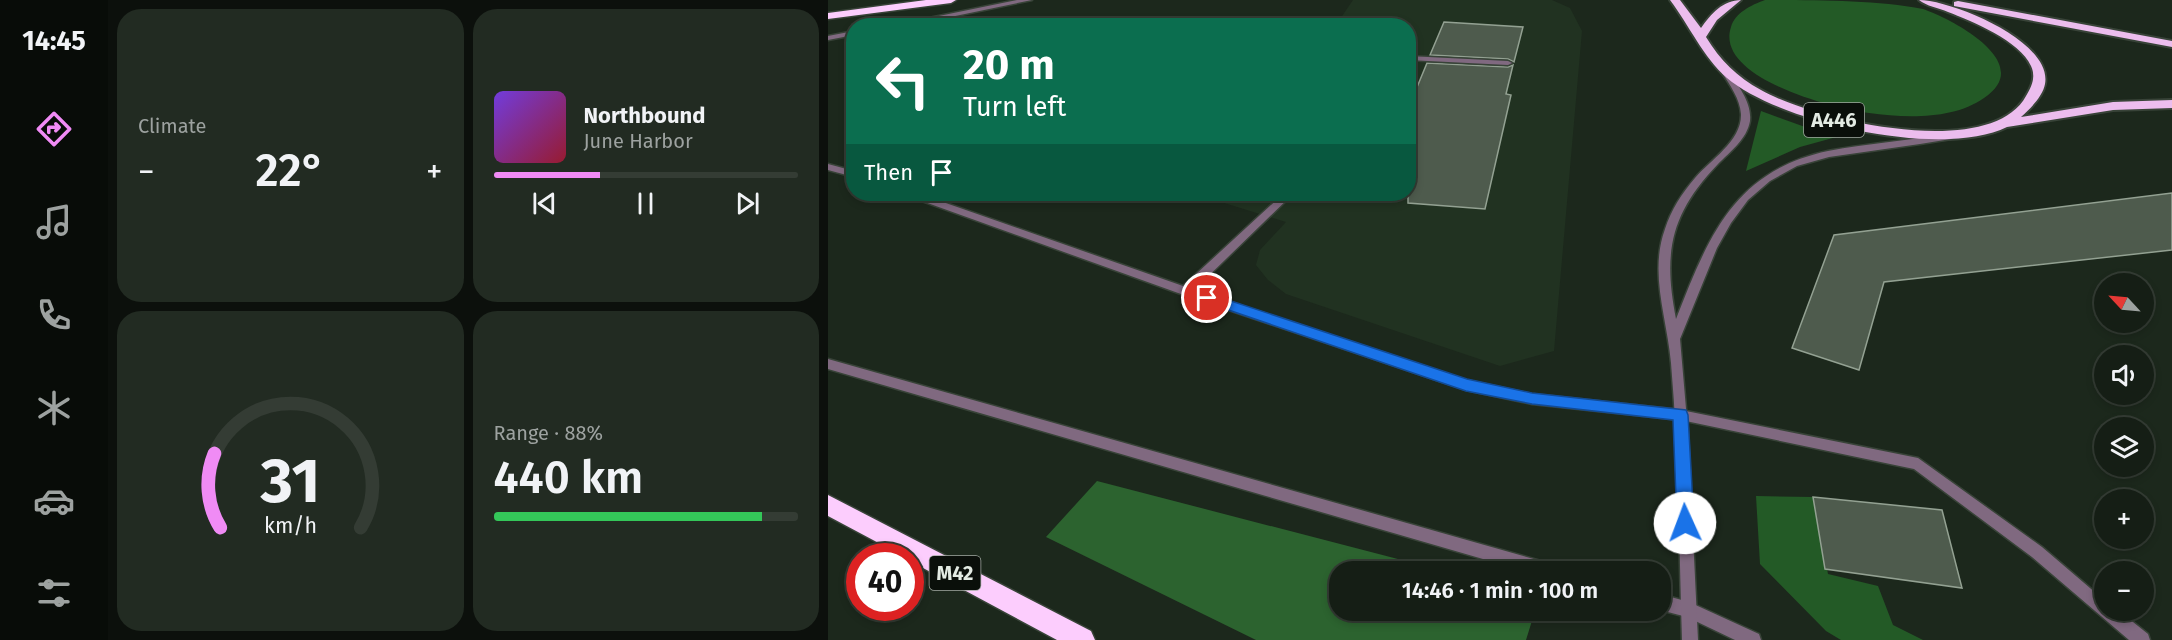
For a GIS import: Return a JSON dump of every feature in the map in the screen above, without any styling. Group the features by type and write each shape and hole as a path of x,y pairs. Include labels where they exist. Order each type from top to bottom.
{"highway":[{"path":"828,16 951,0"},
{"name":"A446","path":"1675,0 1693,20 1726,73 1759,95 1806,113 1854,125 1951,136 1982,131 2006,123 2113,106 2172,104"},
{"path":"1702,35 1713,18 1736,0"},
{"name":"A446","path":"1924,0 1996,29 2014,40 2033,62 2039,76 2040,87 2022,110 2006,123"},
{"path":"1934,0 2172,44"},
{"name":"M42","path":"828,505 1082,640"}],"street":[{"path":"935,18 1028,0"},
{"path":"828,38 846,35"},
{"path":"1416,58 1508,63"},
{"path":"1690,640 1681,415 1675,337 1664,285 1667,237 1687,196 1731,145 1745,123 1744,102 1726,73"},
{"path":"1675,337 1716,235 1744,197 1767,179 1798,161 1914,144 1951,136"},
{"path":"828,167 846,172"},
{"path":"932,201 1185,291 1466,385 1532,399 1681,415 1917,464 2037,552 2094,601"},
{"path":"1185,291 1281,201"},
{"path":"828,364 1517,561"},
{"path":"1671,605 1689,610 1753,640"},
{"path":"2119,621 2142,640"}],"shaded area":[{"path":"1353,0 1552,0 1570,8 1582,31 1554,351 1500,366 1286,294 1268,280 1256,265 1260,250 1286,222 1222,201 1416,201 1416,18 1341,18"}],"green space":[{"path":"1765,0 1866,2 1923,9 1952,22 1984,44 1996,57 2001,71 1998,85 1972,105 1928,116 1898,116 1853,110 1781,88 1758,76 1741,61 1731,45 1731,27 1736,18 1749,7"},
{"path":"1761,111 1805,127 1840,136 1800,147 1746,171"},
{"path":"1097,481 1405,561 1329,561 1329,621 1532,621 1526,640 1256,640 1046,537"},
{"path":"1756,496 1813,497 1828,574 1878,586 1893,625 1923,640 1841,640 1826,631 1760,564"}],"building":[{"path":"1444,22 1523,27 1514,62 1508,59 1430,55"},
{"path":"1427,63 1508,67 1513,65 1506,94 1511,95 1485,209 1408,203 1408,201 1416,201 1416,90"},
{"path":"2172,193 2172,250 1884,282 1859,370 1792,348 1834,235"},
{"path":"1813,497 1942,510 1962,588 1825,569"}],"route":[{"path":"1207,298 1466,385 1532,399 1681,415 1685,523"}]}
